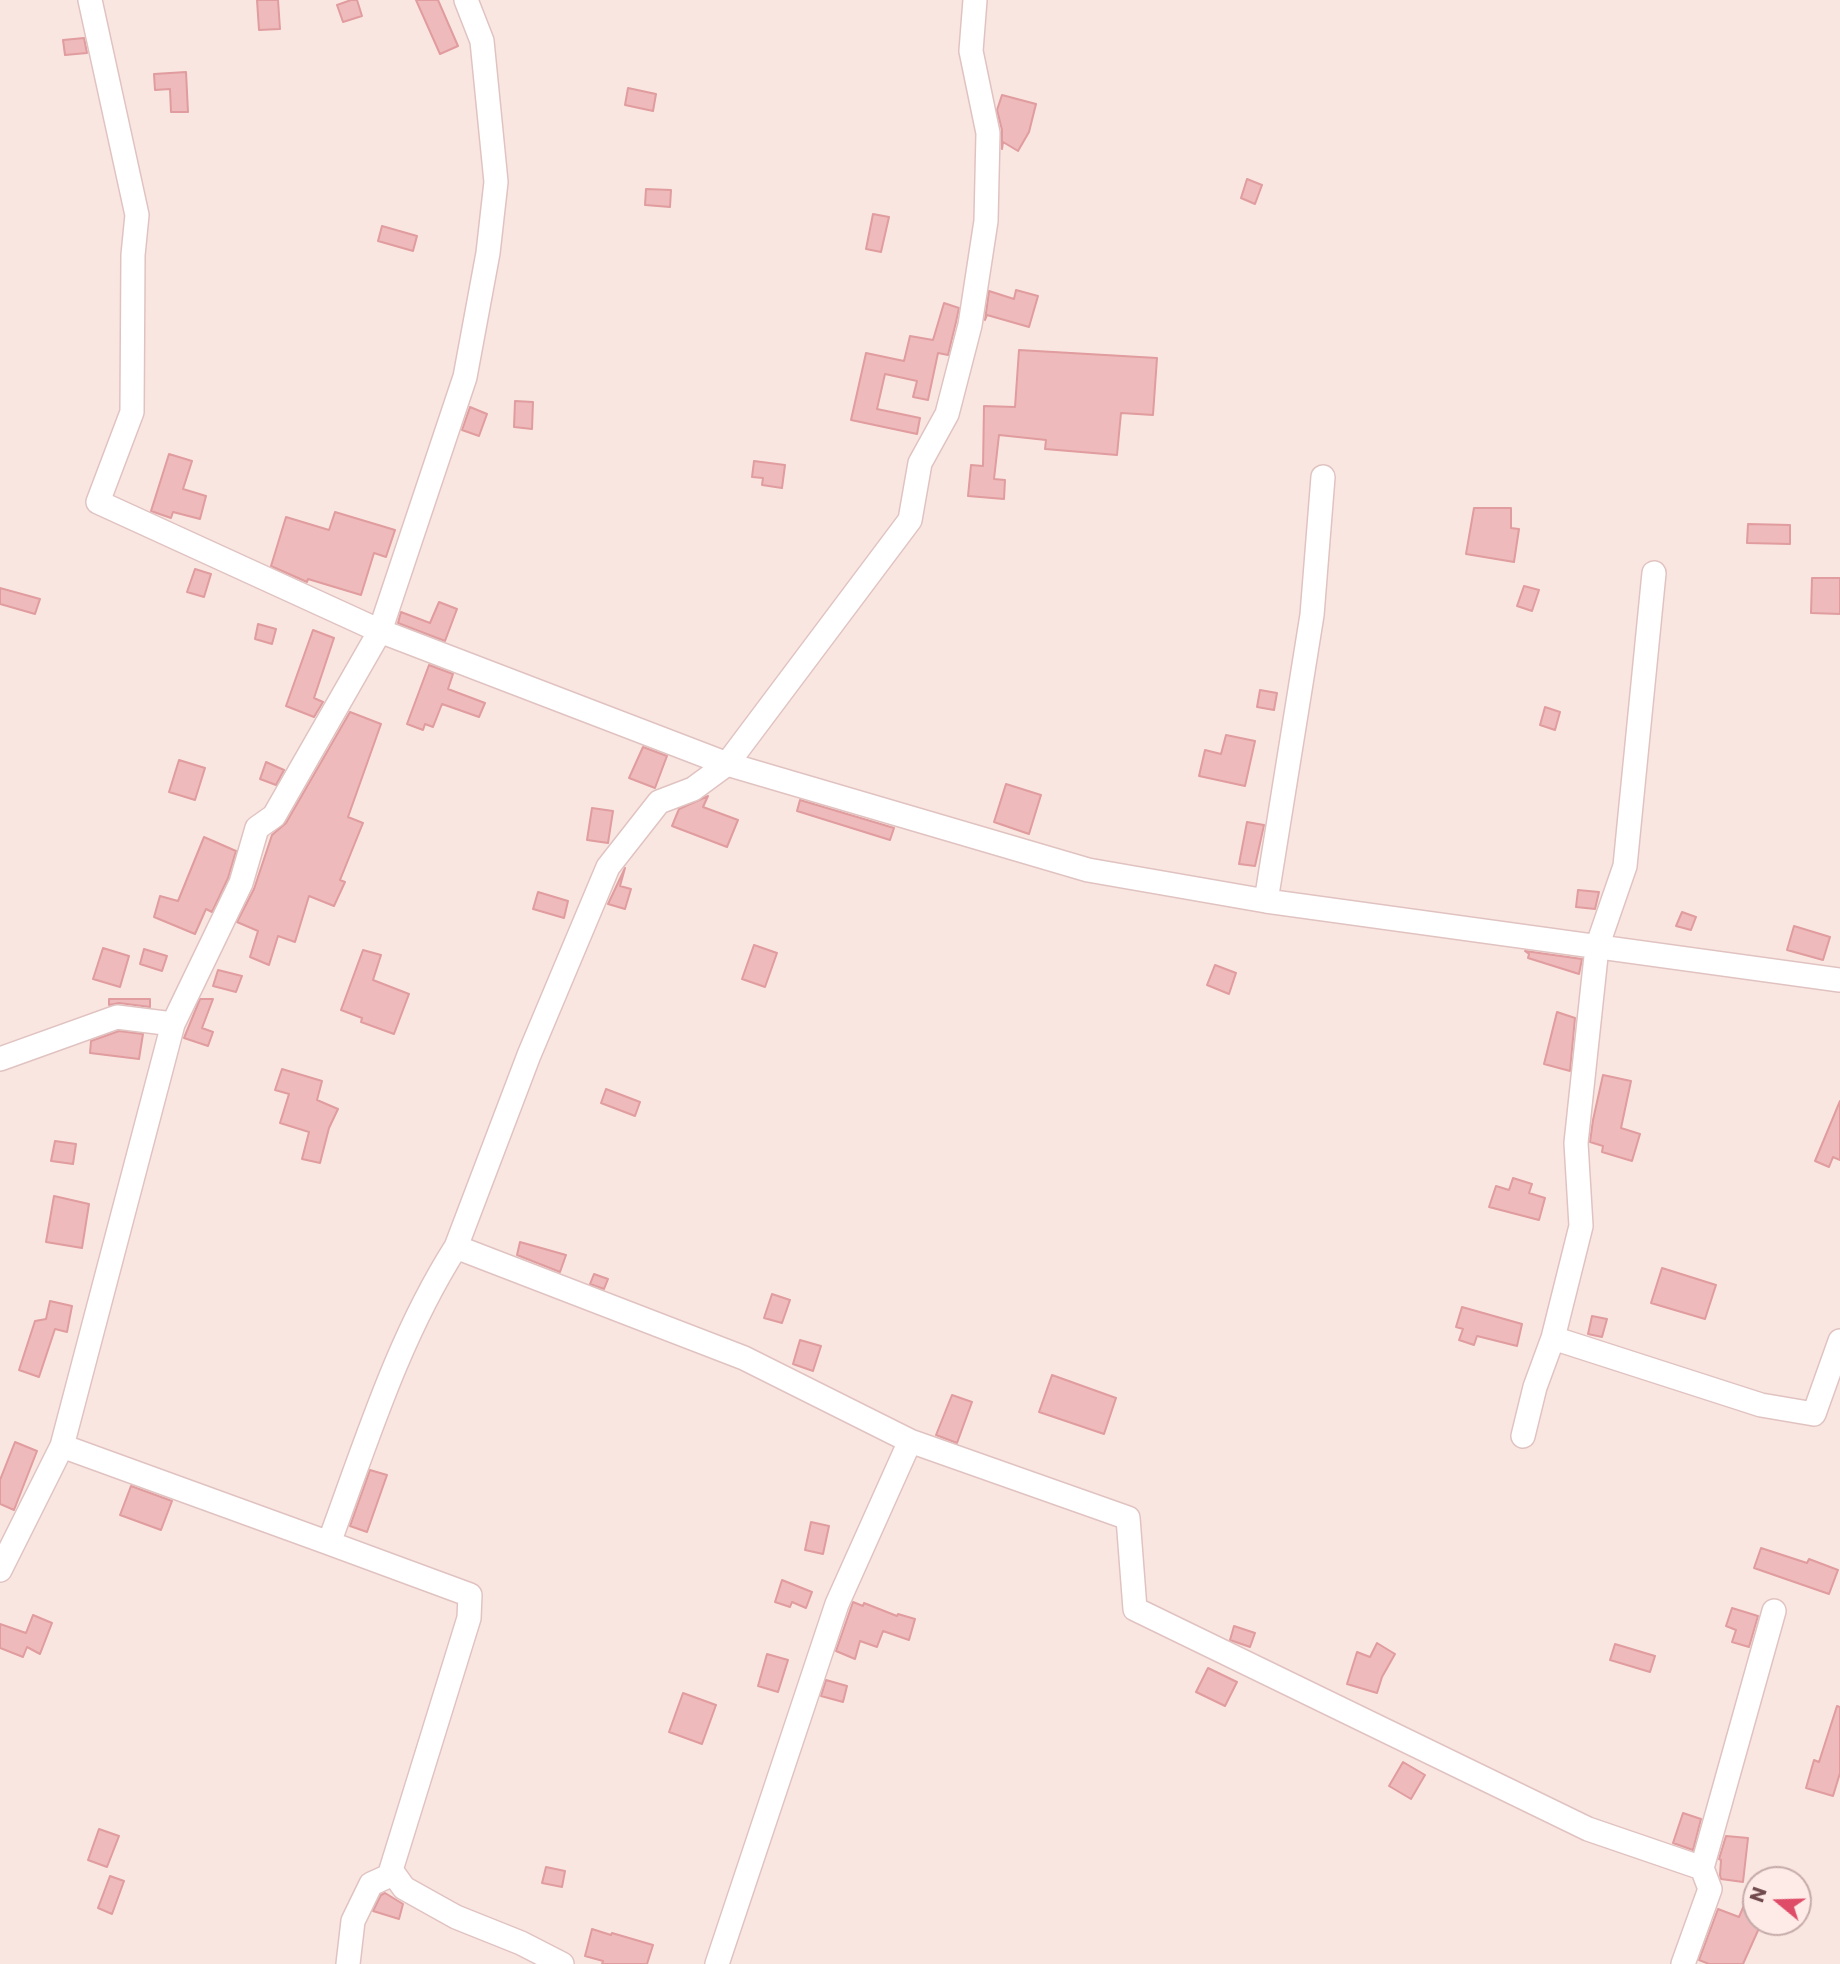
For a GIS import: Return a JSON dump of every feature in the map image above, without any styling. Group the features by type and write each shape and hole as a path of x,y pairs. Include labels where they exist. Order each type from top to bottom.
{"street":[{"path":"90,0 136,215 132,269 132,412 97,502 380,631 727,764 1088,870 1266,901 1840,980"},
{"path":"0,1570 62,1446 173,1024 241,883 257,828 274,816 380,631 465,377 488,253 496,182 482,41 466,0"},
{"path":"329,1543 398,1359 438,1275 456,1247 529,1055 608,867 659,802 693,789 727,764 910,520 920,463 947,414 970,326 986,221 988,133 971,51 975,0"},
{"path":"1266,901 1312,615 1323,477"},
{"path":"1523,1436 1535,1387 1553,1338 1581,1226 1576,1143 1597,947 1625,866 1654,573"},
{"path":"0,1059 117,1017 173,1024"},
{"path":"456,1247 744,1358 909,1441 1128,1518 1135,1609 1588,1829 1702,1868"},
{"path":"1553,1338 1761,1405 1814,1414 1840,1341"},
{"path":"717,1964 837,1604 909,1441"},
{"path":"62,1446 470,1595 469,1618 391,1875 371,1884 353,1922 348,1964"},
{"path":"1683,1964 1710,1889 1702,1868 1774,1611"},
{"path":"391,1870 404,1888 456,1917 521,1943 562,1964"}],"building":[{"path":"257,0 278,0 280,29 259,30"},
{"path":"357,0 362,16 343,22 337,5"},
{"path":"416,0 438,0 458,46 440,54"},
{"path":"84,38 87,53 65,55 63,40"},
{"path":"186,72 188,112 171,112 170,89 155,90 154,74"},
{"path":"628,88 656,94 653,111 625,105"},
{"path":"1002,95 1036,104 1029,132 1018,151 1003,142 1002,149 1002,130 997,110"},
{"path":"1247,179 1262,185 1255,204 1241,198"},
{"path":"646,189 671,190 670,207 645,205"},
{"path":"873,214 889,217 881,252 866,249"},
{"path":"382,226 417,236 413,251 378,241"},
{"path":"1016,290 1038,296 1029,327 987,315 985,320 989,291 1014,299"},
{"path":"944,303 959,308 948,355 938,353 928,400 913,397 917,381 885,374 877,409 920,418 917,434 851,420 866,353 904,361 910,336 933,340"},
{"path":"1019,350 1157,358 1153,415 1121,413 1117,455 1045,449 1046,440 999,435 994,479 1005,480 1004,499 968,496 971,465 983,466 984,406 1015,407"},
{"path":"515,401 533,402 532,429 514,427"},
{"path":"470,407 487,414 479,436 462,430"},
{"path":"169,454 192,461 183,489 206,496 200,519 173,512 171,518 151,511"},
{"path":"754,461 785,465 782,488 762,485 763,478 752,477"},
{"path":"1474,508 1511,508 1511,528 1519,529 1514,562 1466,554"},
{"path":"335,512 395,530 386,557 374,553 361,595 308,579 307,582 271,566 286,517 329,530"},
{"path":"1748,524 1790,525 1790,544 1747,543"},
{"path":"195,569 211,574 204,597 187,592"},
{"path":"1812,578 1840,578 1840,614 1811,613"},
{"path":"1524,586 1539,590 1532,611 1517,606"},
{"path":"0,588 40,599 35,614 0,604"},
{"path":"439,602 457,609 445,641 398,623 401,612 430,623"},
{"path":"258,624 276,629 272,644 255,639"},
{"path":"313,630 334,638 314,698 323,702 314,717 286,706"},
{"path":"429,665 453,674 448,689 485,703 479,717 442,704 433,727 425,724 423,730 407,724"},
{"path":"1260,690 1277,693 1274,710 1257,707"},
{"path":"1545,707 1560,712 1555,730 1540,725"},
{"path":"350,712 381,724 348,817 363,823 340,880 345,882 334,906 309,896 295,942 278,936 269,965 250,957 258,931 237,922 254,889 272,835 286,823"},
{"path":"1226,735 1255,741 1245,786 1199,776 1205,750 1221,754"},
{"path":"643,747 667,756 655,788 629,778"},
{"path":"179,760 205,768 195,800 169,792"},
{"path":"266,762 284,770 276,785 260,779"},
{"path":"1006,784 1041,795 1029,834 994,822"},
{"path":"708,796 703,807 738,820 727,847 672,826 679,809"},
{"path":"800,800 894,828 890,840 797,811"},
{"path":"592,808 613,811 608,843 587,840"},
{"path":"1247,822 1264,825 1255,866 1239,864"},
{"path":"204,837 236,851 228,878 212,912 206,909 195,934 154,917 160,896 178,901"},
{"path":"625,868 620,886 631,889 625,909 608,904"},
{"path":"1578,890 1599,892 1595,909 1576,907"},
{"path":"538,892 568,901 564,918 533,909"},
{"path":"1682,912 1696,917 1691,930 1676,926"},
{"path":"1794,926 1830,937 1823,960 1787,950"},
{"path":"754,945 777,953 765,987 742,979"},
{"path":"103,948 129,956 120,987 93,979"},
{"path":"144,949 167,956 162,971 140,964"},
{"path":"363,950 381,955 373,980 409,994 394,1034 361,1022 362,1018 341,1010"},
{"path":"1525,951 1582,959 1579,974 1528,958 1529,954"},
{"path":"1215,965 1236,973 1229,994 1207,985"},
{"path":"218,970 242,976 236,992 213,986"},
{"path":"109,999 150,999 150,1007 119,1003 109,1005"},
{"path":"200,999 213,999 202,1028 213,1032 208,1046 184,1038"},
{"path":"1557,1012 1575,1018 1570,1071 1544,1064"},
{"path":"119,1031 143,1034 139,1059 90,1053 91,1041"},
{"path":"282,1069 322,1081 317,1100 338,1109 329,1128 320,1163 302,1159 309,1132 280,1123 289,1094 275,1090"},
{"path":"1603,1075 1631,1081 1621,1128 1640,1134 1632,1161 1602,1152 1603,1146 1590,1142"},
{"path":"606,1089 640,1102 635,1116 601,1103"},
{"path":"1840,1101 1840,1160 1833,1157 1829,1167 1815,1161"},
{"path":"55,1141 76,1144 73,1164 51,1161"},
{"path":"1513,1178 1532,1184 1529,1193 1545,1198 1539,1220 1489,1207 1496,1186 1509,1190"},
{"path":"54,1196 89,1204 82,1248 46,1242"},
{"path":"520,1242 566,1255 560,1272 517,1255"},
{"path":"1662,1268 1716,1285 1705,1319 1651,1303"},
{"path":"594,1274 608,1279 604,1289 590,1284"},
{"path":"772,1294 790,1300 782,1323 764,1318"},
{"path":"50,1301 72,1306 67,1332 55,1329 39,1377 19,1370 35,1321 46,1319"},
{"path":"1462,1307 1522,1324 1517,1346 1477,1336 1474,1345 1459,1340 1463,1329 1456,1327"},
{"path":"1592,1316 1607,1319 1602,1337 1588,1334"},
{"path":"800,1340 821,1346 813,1371 793,1364"},
{"path":"1052,1375 1116,1398 1104,1434 1039,1412"},
{"path":"952,1395 972,1402 957,1443 936,1435"},
{"path":"15,1442 37,1451 14,1510 0,1504 0,1480"},
{"path":"370,1470 387,1475 367,1532 350,1526"},
{"path":"131,1486 172,1501 161,1530 120,1515"},
{"path":"811,1522 829,1526 823,1554 805,1550"},
{"path":"1761,1548 1807,1563 1809,1559 1838,1570 1829,1594 1754,1568"},
{"path":"782,1580 812,1592 806,1608 792,1602 790,1607 775,1602"},
{"path":"853,1602 915,1619 909,1640 883,1631 877,1647 860,1641 855,1659 836,1651"},
{"path":"1732,1608 1758,1616 1749,1647 1732,1642 1736,1630 1726,1626"},
{"path":"33,1615 52,1623 40,1654 27,1647 23,1657 0,1648 0,1624 26,1633"},
{"path":"1234,1626 1255,1633 1250,1647 1230,1640"},
{"path":"1377,1643 1395,1654 1382,1677 1377,1693 1347,1684 1357,1652 1370,1657"},
{"path":"1615,1644 1655,1656 1650,1672 1610,1660"},
{"path":"767,1654 788,1660 778,1692 758,1686"},
{"path":"1208,1668 1237,1682 1225,1706 1196,1692"},
{"path":"826,1680 847,1686 843,1702 821,1696"},
{"path":"683,1693 716,1705 702,1744 669,1732"},
{"path":"1837,1706 1840,1707 1840,1773 1833,1796 1806,1788 1814,1760 1819,1762"},
{"path":"1403,1762 1425,1775 1411,1799 1389,1786"},
{"path":"1683,1813 1701,1819 1693,1850 1673,1843"},
{"path":"99,1829 119,1836 107,1867 88,1860"},
{"path":"1726,1836 1748,1838 1745,1866 1742,1866 1742,1882 1721,1879 1719,1859"},
{"path":"546,1867 565,1871 562,1887 542,1883"},
{"path":"110,1876 124,1881 112,1914 98,1908"},
{"path":"385,1893 403,1904 399,1919 373,1911 381,1895"},
{"path":"1718,1909 1739,1917 1742,1910 1742,1936 1756,1936 1743,1964 1709,1964 1699,1960"},
{"path":"592,1929 653,1945 647,1964 602,1964 603,1961 585,1956"}]}
